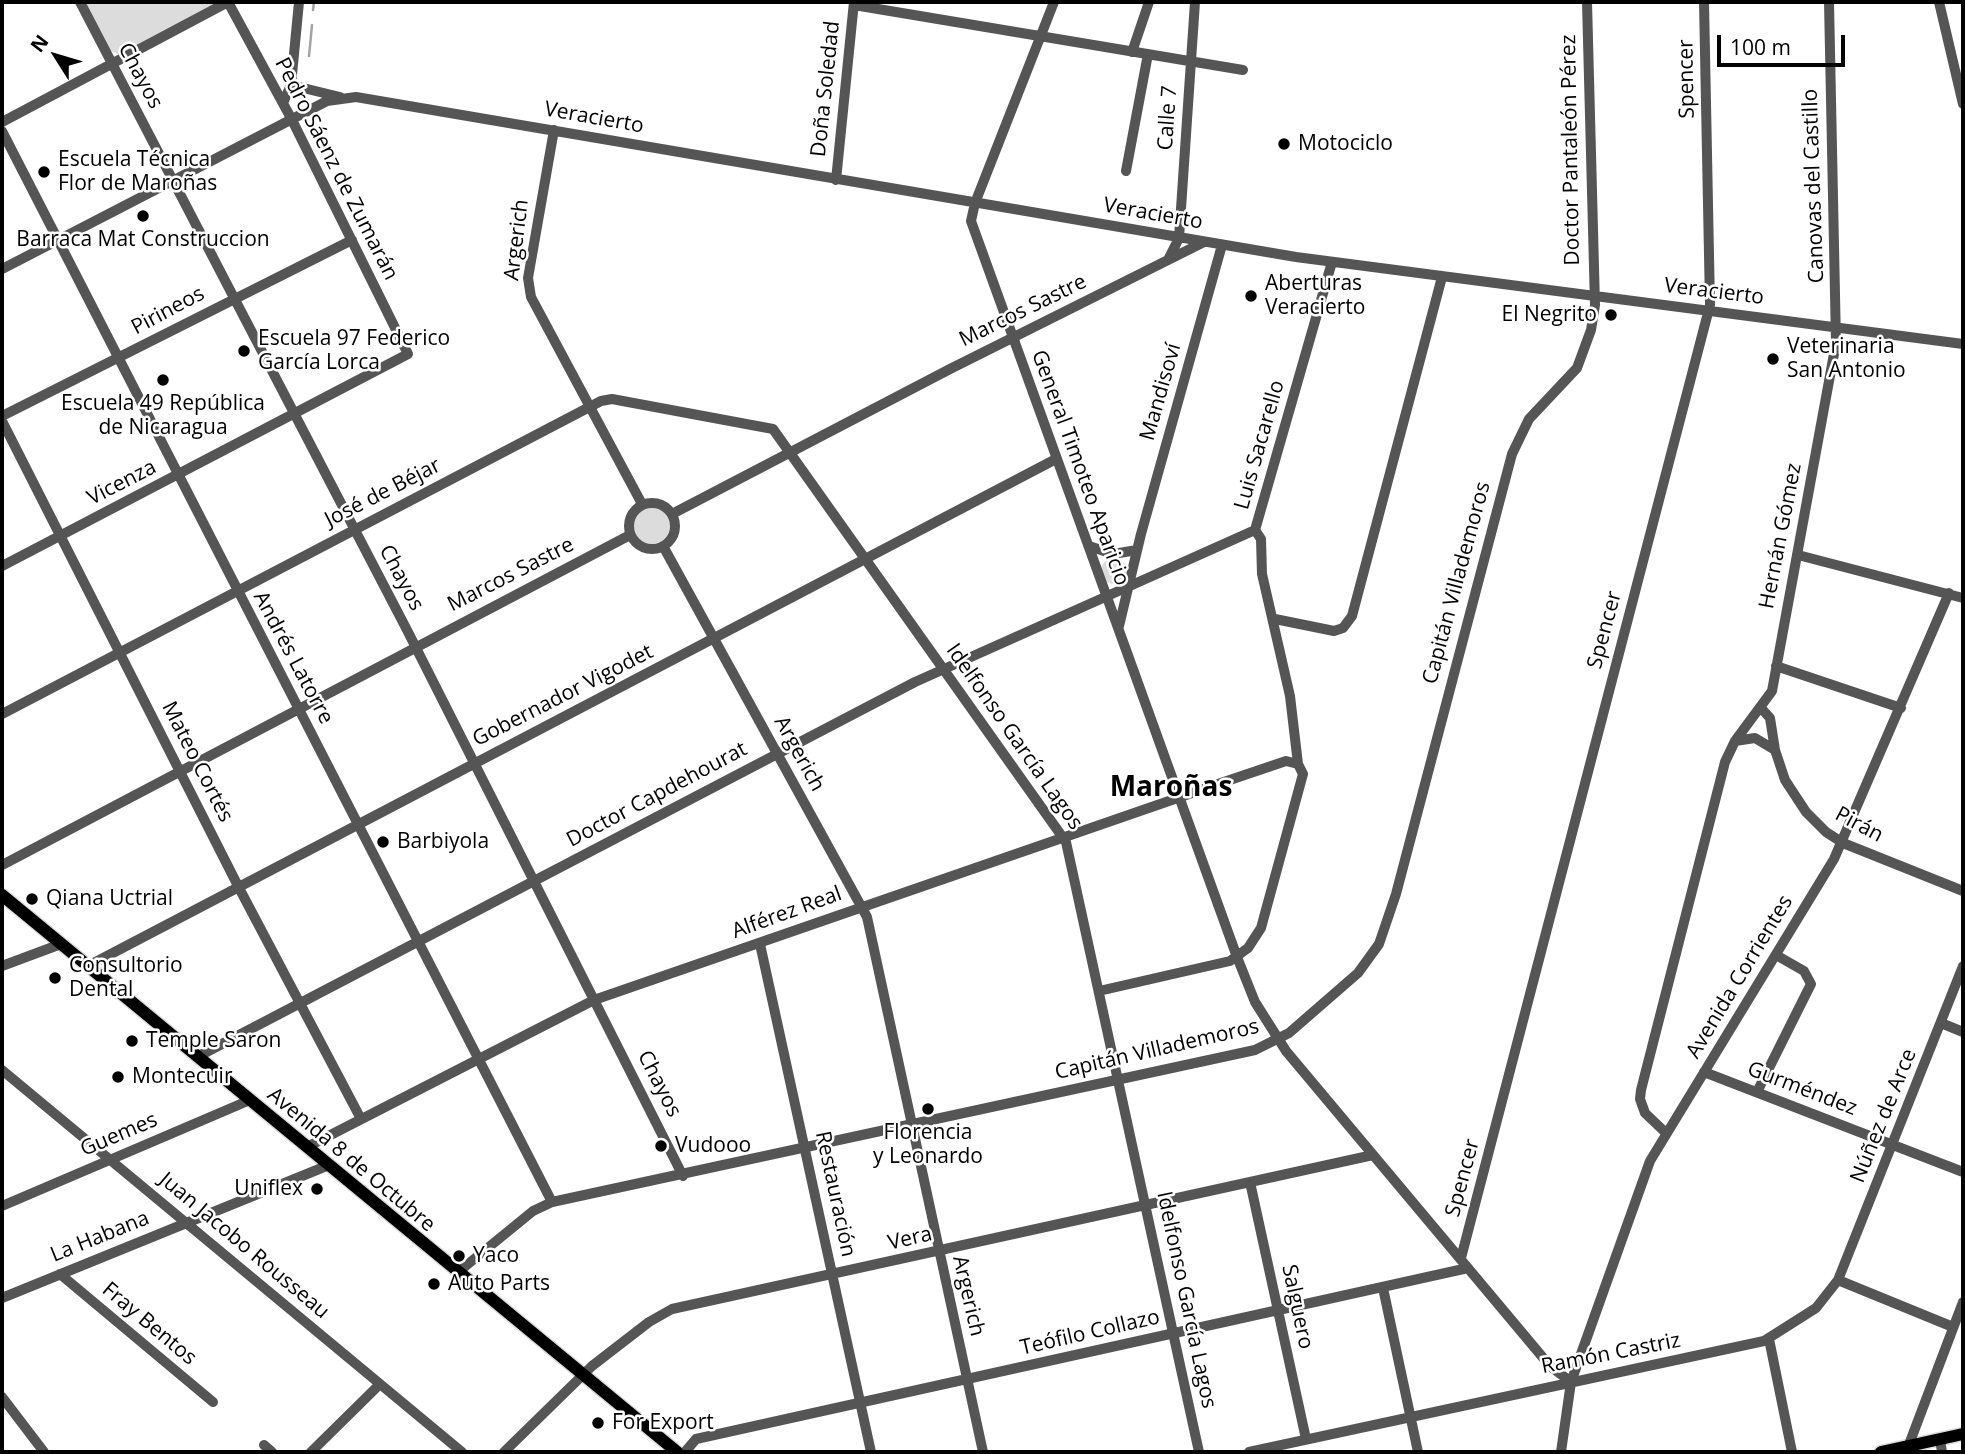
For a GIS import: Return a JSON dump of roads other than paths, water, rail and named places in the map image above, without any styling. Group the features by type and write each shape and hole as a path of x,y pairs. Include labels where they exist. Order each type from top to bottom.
{"main road":[{"name":"Avenida 8 de Octubre","path":"2,895 677,1452"},
{"path":"1881,1452 1908,1447 1941,1446 1963,1434"}],"street":[{"name":"Chayos","path":"80,2 235,297 684,1176"},
{"path":"2,122 228,2"},
{"name":"Pedro Sáenz de Zumarán","path":"228,2 292,120 408,354"},
{"path":"283,103 291,85 299,2"},
{"path":"975,203 1054,2"},
{"path":"1132,52 1149,2"},
{"name":"Calle 7","path":"1178,238 1195,2"},
{"name":"Doctor Pantaleón Pérez","path":"1587,2 1594,297"},
{"name":"Spencer","path":"1461,1258 1709,311 1711,295 1704,2"},
{"name":"Canovas del Castillo","path":"1829,2 1838,327"},
{"path":"1940,2 1959,69 1963,104"},
{"path":"854,4 1243,70"},
{"name":"Doña Soledad","path":"836,180 854,4"},
{"path":"1125,171 1148,54"},
{"name":"Veracierto","path":"291,85 340,97 356,97 554,130 1222,245 1442,277 1963,344"},
{"path":"2,269 340,97"},
{"name":"Argerich","path":"554,130 529,285 533,305 642,504"},
{"name":"Andrés Latorre","path":"2,131 552,1202"},
{"name":"General Timoteo Aparicio","path":"975,203 973,229 1255,1002 1278,1040 1373,1155 1549,1366 1571,1382"},
{"path":"1168,260 1178,238"},
{"name":"Pirineos","path":"2,419 235,297 352,240"},
{"name":"Marcos Sastre","path":"672,514 1012,338 1205,242"},
{"name":"Mandisoví","path":"1128,586 1222,245"},
{"name":"Luis Sacarello","path":"1237,957 1251,944 1261,928 1303,779 1298,764 1290,696 1275,619 1262,574 1261,539 1255,530 1332,262"},
{"path":"1275,619 1334,631 1343,628 1352,616 1442,277"},
{"name":"Capitán Villademoros","path":"457,1273 533,1211 552,1202 684,1176 1118,1078 1255,1050 1278,1040 1358,973 1385,928 1512,454 1529,419 1570,377 1583,358 1593,321 1594,297"},
{"name":"Hernán Gómez","path":"1667,1133 1645,1113 1640,1099 1641,1090 1725,762 1735,741 1772,691 1838,327"},
{"name":"Vicenza","path":"2,566 408,354"},
{"name":"José de Béjar","path":"2,714 588,408 612,399 773,429 791,452"},
{"name":"Mateo Cortés","path":"2,419 238,886 361,1119"},
{"name":"Idelfonso García Lagos","path":"791,452 1068,846 1199,1452"},
{"name":"Gobernador Vigodet","path":"88,965 1056,459"},
{"path":"656,502 672,514 675,528 663,546 648,549 635,542 630,535 629,521 642,504 656,502"},
{"name":"Doctor Capdehourat","path":"197,1056 942,669 1255,530"},
{"name":"Marcos Sastre","path":"2,865 298,707 630,535"},
{"name":"Argerich","path":"663,546 863,907 983,1452"},
{"path":"1089,546 1113,554 1136,550"},
{"path":"1798,555 1963,597"},
{"name":"General Timoteo Aparicio","path":"1118,628 1128,586"},
{"name":"Avenida Corrientes","path":"1571,1382 1647,1168 1843,843 1949,593"},
{"path":"1776,666 1901,708"},
{"name":"Pirán","path":"1760,708 1770,718 1774,750 1785,779 1806,812 1826,832 1843,843 1963,891"},
{"path":"1735,741 1755,738 1774,750"},
{"name":"Alférez Real","path":"307,1147 478,1057 594,1000 1286,761 1298,764"},
{"path":"2,966 61,944"},
{"name":"Restauración","path":"760,944 871,1452"},
{"path":"1757,1092 1811,984 1804,971 1776,955"},
{"path":"1099,991 1223,963 1237,957"},
{"name":"Núñez de Arce","path":"1838,1280 1963,967"},
{"path":"1941,1023 1963,1032"},
{"name":"Juan Jacobo Rousseau","path":"2,1070 462,1452"},
{"name":"Gurméndez","path":"1704,1072 1963,1172"},
{"name":"Guemes","path":"2,1206 250,1100"},
{"name":"Vera","path":"503,1452 582,1376 649,1322 672,1309 1373,1155"},
{"name":"La Habana","path":"2,1298 329,1165"},
{"name":"Salguero","path":"1250,1182 1307,1440"},
{"name":"Teófilo Collazo","path":"685,1452 696,1439 861,1405 1468,1268"},
{"name":"Fray Bentos","path":"60,1274 212,1402"},
{"path":"1838,1280 1953,1326"},
{"name":"Ramón Castriz","path":"1250,1452 1769,1339 1801,1315 1816,1308 1838,1280"},
{"path":"1383,1288 1418,1452"},
{"path":"1908,1447 1963,1302"},
{"path":"1769,1339 1792,1452"},
{"path":"1561,1452 1571,1382"},
{"path":"311,1452 380,1384"},
{"path":"2,1396 44,1452"}],"waterway":[{"path":"313,10 314,2"},
{"path":"309,56 312,25"}],"place":[{"name":"Motociclo","path":"1284,144"},
{"name":"Escuela Técnica Flor de Maroñas","path":"44,172"},
{"name":"Barraca Mat Construccion","path":"143,216"},
{"name":"Aberturas Veracierto","path":"1251,296"},
{"name":"El Negrito","path":"1611,315"},
{"name":"Escuela 97 Federico García Lorca","path":"244,351"},
{"name":"Veterinaria San Antonio","path":"1773,359"},
{"name":"Escuela 49 República de Nicaragua","path":"163,380"},
{"name":"Barbiyola","path":"383,842"},
{"name":"Qiana Uctrial","path":"32,899"},
{"name":"Consultorio Dental","path":"55,978"},
{"name":"Temple Saron","path":"132,1041"},
{"name":"Montecuir","path":"118,1077"},
{"name":"Florencia y Leonardo","path":"928,1109"},
{"name":"Vudooo","path":"661,1146"},
{"name":"Uniflex","path":"317,1189"},
{"name":"Yaco","path":"459,1256"},
{"name":"Auto Parts","path":"434,1284"},
{"name":"For Export","path":"598,1423"}],"district":[{"name":"Maroñas","path":"1171,788"}]}
